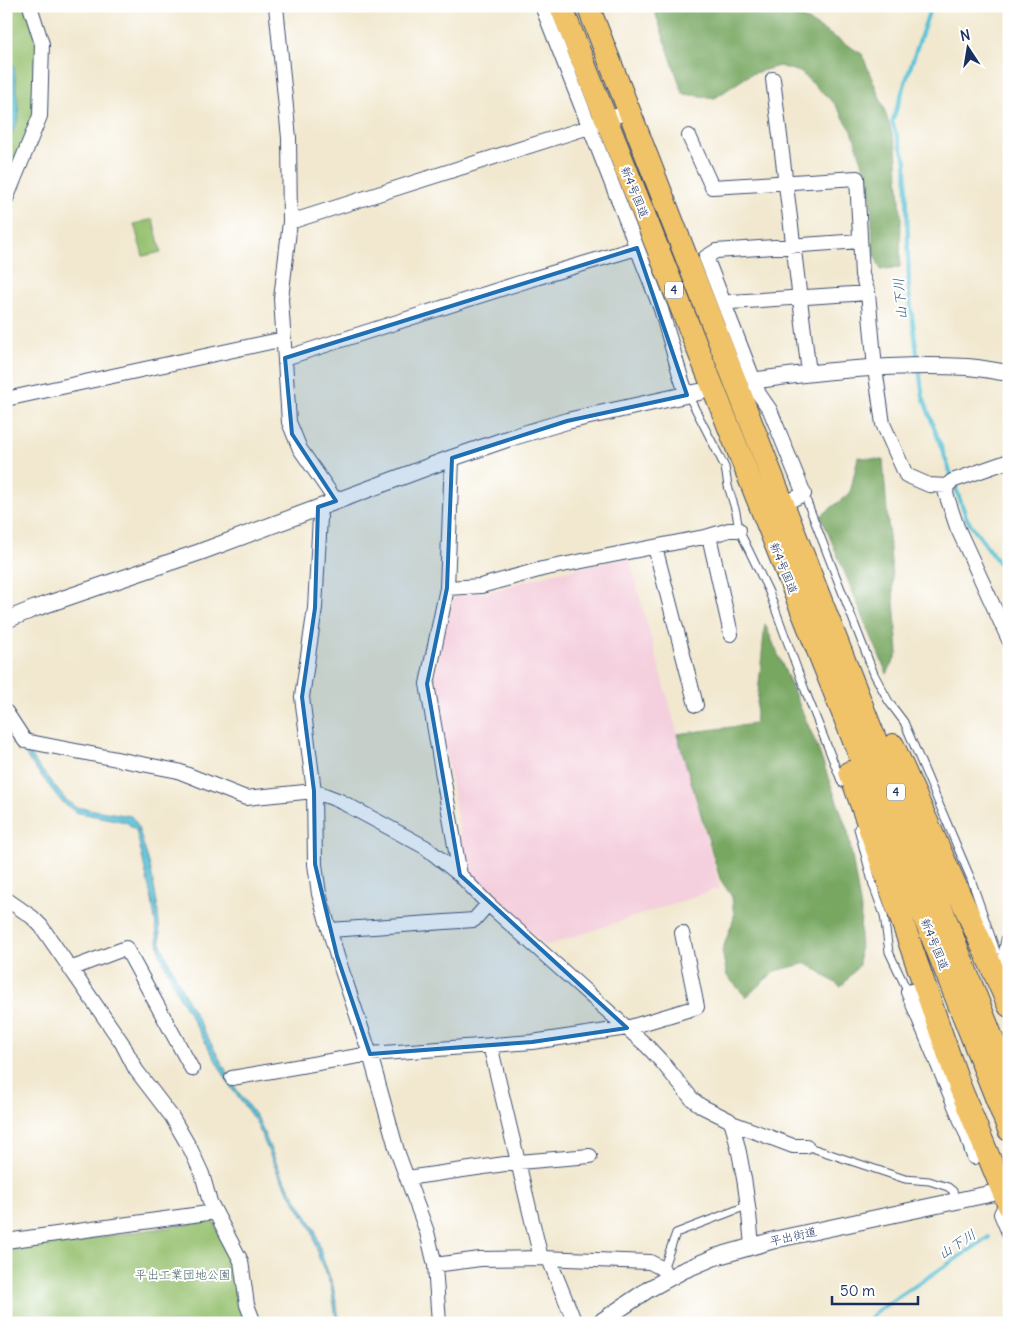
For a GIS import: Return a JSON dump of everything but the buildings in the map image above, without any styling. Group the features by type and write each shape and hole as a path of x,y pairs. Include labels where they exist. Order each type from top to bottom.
{"highway":[{"name":"新4号国道","path":"561,6 598,124 786,574 1009,1129"},
{"name":"新4号国道","path":"588,6 1009,1081"},
{"path":"783,504 803,536 1009,1006"},
{"path":"786,574 801,633 954,1068 1006,1200"}],"street":[{"path":"6,199 40,116 42,44 30,6"},
{"path":"276,6 289,138 290,222 281,299 289,422 292,434 300,449 336,501"},
{"path":"6,620 200,552 452,458 567,421 693,393 680,378 661,309 638,248 598,124 542,6"},
{"path":"773,79 809,373"},
{"path":"290,222 598,124 629,110"},
{"path":"689,136 712,187 857,178 862,275 868,293 875,368 883,424 906,475 929,485 947,486"},
{"path":"783,504 804,494 770,410 759,394 706,257 716,251 860,241"},
{"path":"285,358 532,279 638,248"},
{"path":"725,304 731,302 868,293"},
{"path":"6,399 284,339"},
{"path":"758,380 809,373 904,367 968,367 1009,373"},
{"path":"452,458 447,588 427,684 460,875"},
{"path":"1009,461 952,481 947,486 946,494 957,527 1009,640"},
{"path":"318,507 320,517 315,608 302,697 314,791 315,864 319,894 370,1054 397,1151 426,1232 434,1265 439,1323"},
{"path":"447,588 481,586 542,569 709,536 729,530 739,530"},
{"path":"709,536 731,634"},
{"path":"655,546 696,705"},
{"path":"6,712 24,741 178,771 246,798 314,791 348,804 425,847 460,875 488,904 627,1028 662,1062 692,1099 701,1106 732,1123 793,1146 806,1146"},
{"path":"7,900 32,917 41,926 122,1043 136,1070 177,1125 191,1150 214,1212 241,1261 247,1305 254,1323"},
{"path":"330,930 474,920 488,904"},
{"path":"232,1078 370,1054 532,1042 627,1028 696,1007 682,933"},
{"path":"1009,938 998,954 1009,974"},
{"path":"70,969 126,948 192,1069"},
{"path":"911,991 967,1135 974,1158"},
{"path":"490,1045 545,1259 575,1323"},
{"path":"732,1123 749,1205 752,1246"},
{"path":"407,1178 519,1162 590,1156"},
{"path":"1006,1200 1001,1214 1009,1233"},
{"name":"平出街道","path":"599,1323 664,1274 715,1257 752,1246 955,1201 1006,1200"},
{"path":"6,1241 214,1212"},
{"path":"434,1265 480,1259 650,1262 664,1274"}],"lane":[{"path":"693,393 725,467 739,530 769,592 846,794"},
{"path":"804,494 874,674 889,702 904,722 951,828 998,954"},
{"path":"856,821 873,885 884,915 890,952 911,991"},
{"path":"806,1146 905,1179 929,1181 948,1187 953,1191 955,1201"},
{"path":"664,1274 676,1233 749,1205"}],"highlighted area":[{"path":"637,248 687,395 567,421 452,458 447,588 427,684 460,875 627,1028 532,1042 370,1054 337,956 315,864 314,791 302,697 315,608 318,507 336,501 292,434 285,358"}],"shaded area":[{"path":"629,558 720,888 546,946 467,876 434,681 451,602 458,594 486,593 546,575"}],"green space":[{"path":"6,6 29,6 39,34 39,119 6,199"},
{"path":"653,6 781,6 862,54 883,105 896,147 901,216 900,267 881,270 873,252 871,200 865,171 852,131 834,103 800,72 779,66 751,74 715,98 683,94"},
{"path":"153,219 161,252 143,256 134,224"},
{"path":"858,457 883,460 898,652 887,674 821,516 850,493"},
{"path":"765,624 817,746 848,832 861,910 859,965 841,987 807,963 775,971 746,997 727,976 722,951 734,918 732,897 720,879 677,734 755,724"},
{"name":"平出工業団地公園","path":"213,1221 236,1268 245,1323 6,1323 6,1250"}],"water":[{"path":"14,65 19,117 6,148 6,66"},
{"path":"6,717 36,763 65,799 75,807 131,816 137,824 150,866 157,903 161,945 186,998 235,1087 259,1121 281,1174 315,1229 333,1286 340,1323 337,1323 331,1286 319,1258 312,1230 278,1174 256,1122 232,1089 179,996 160,954 152,900 136,830 126,822 75,812 61,801 29,760 6,724"}],"waterway":[{"name":"山下川","path":"918,362 909,292 906,161 892,122 931,6"},
{"name":"山下川","path":"919,369 923,397 952,477"},
{"name":"山下川","path":"954,483 967,519 1009,577"},
{"name":"山下川","path":"866,1323 877,1311 989,1237"}]}
